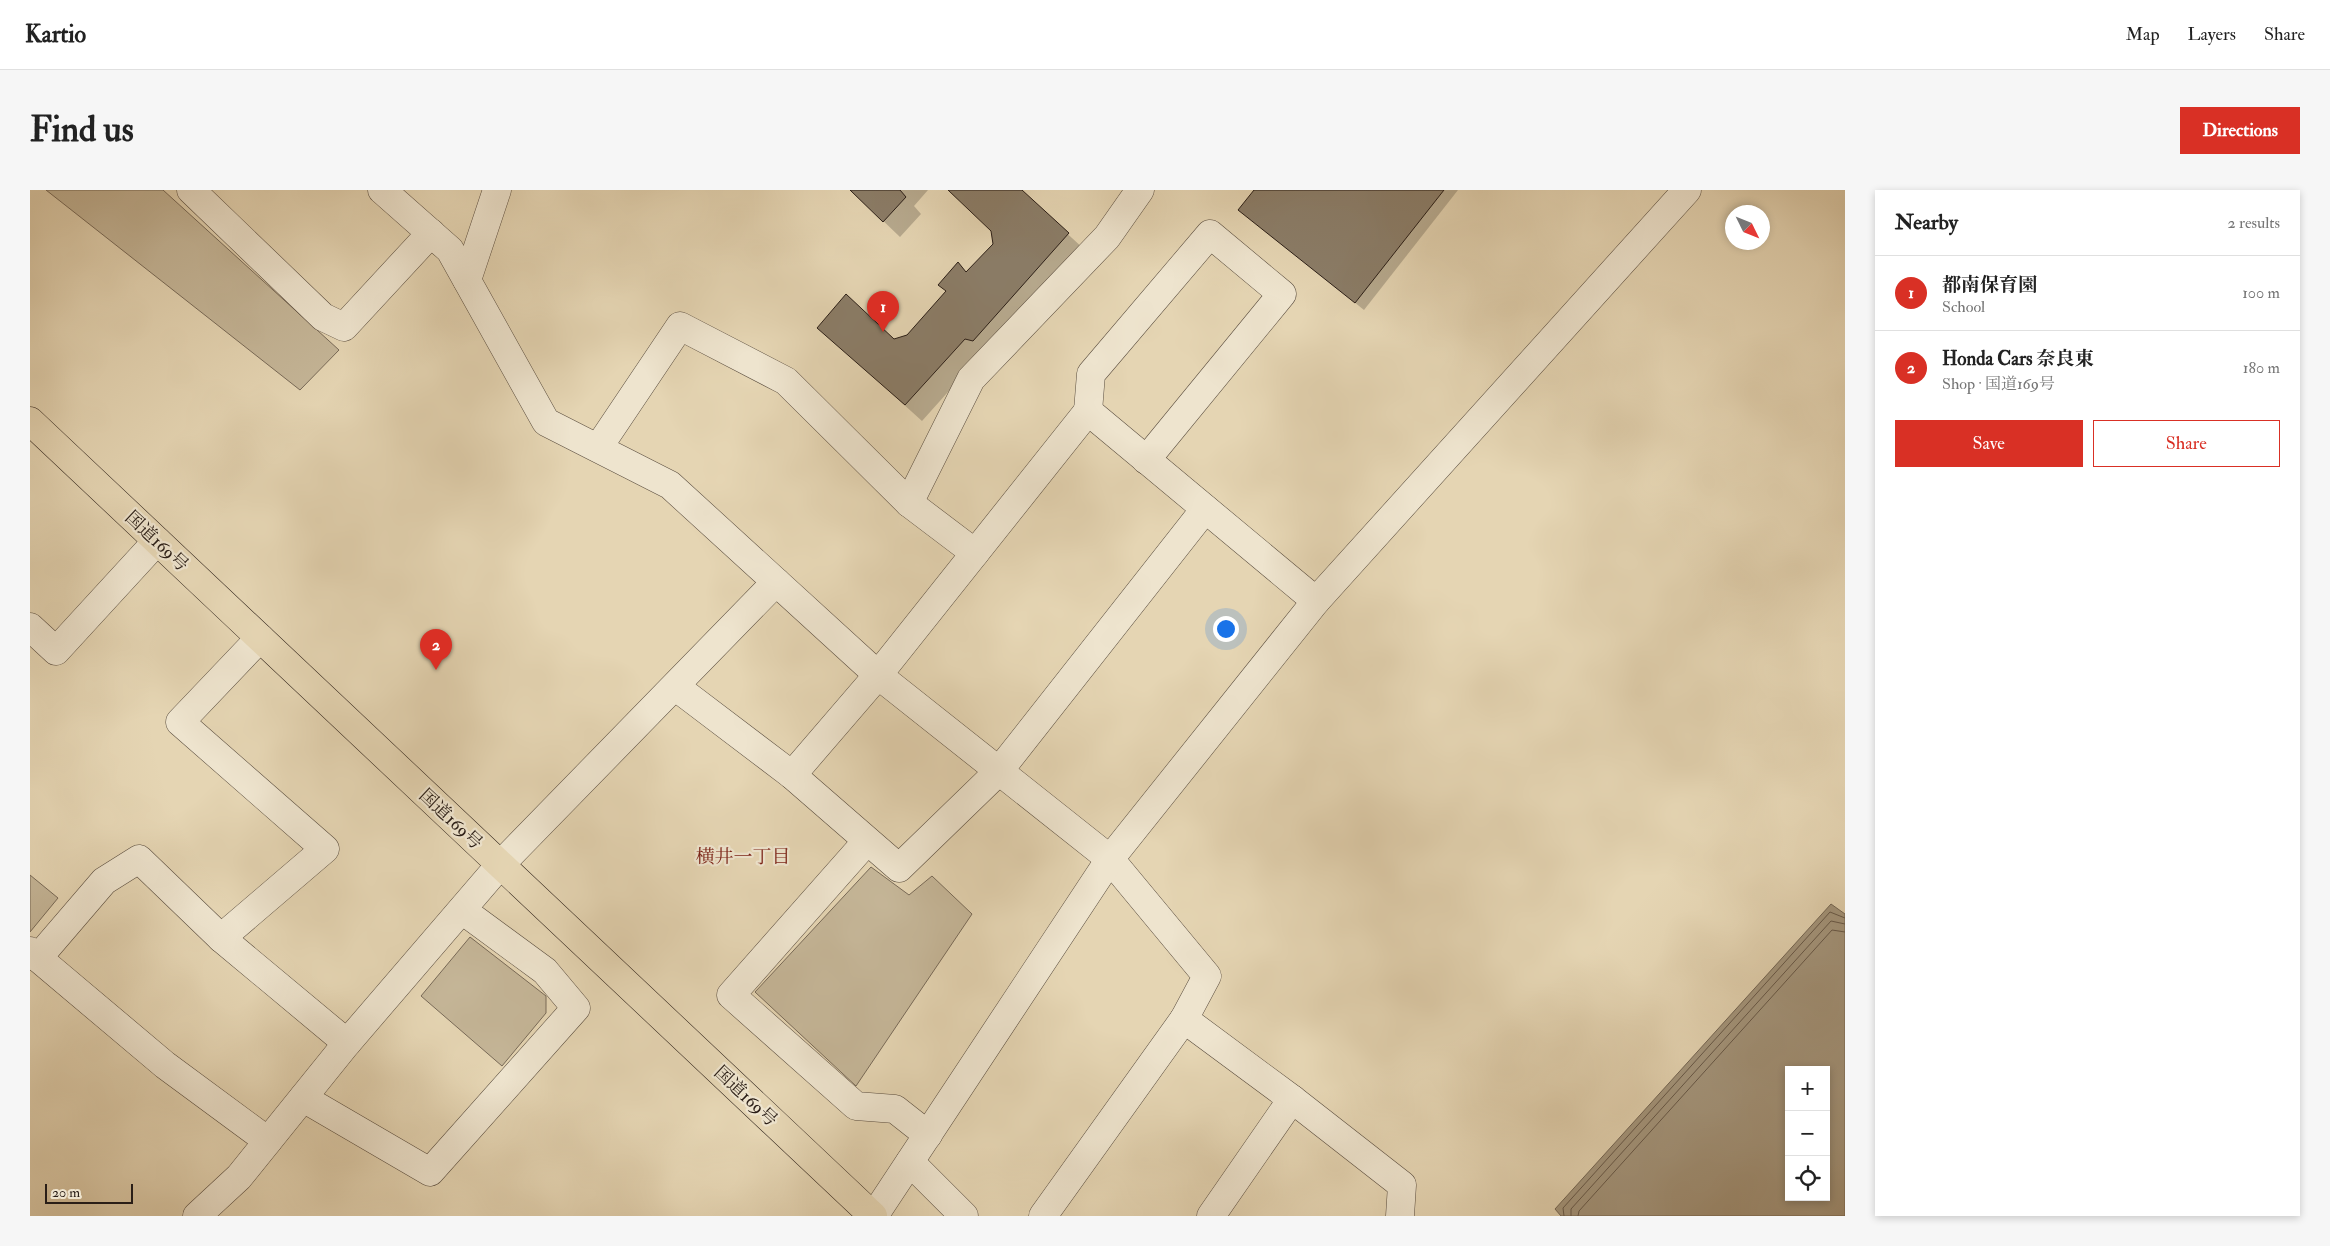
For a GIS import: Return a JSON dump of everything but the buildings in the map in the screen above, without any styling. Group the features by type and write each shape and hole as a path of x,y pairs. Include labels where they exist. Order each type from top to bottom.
{"highway":[{"name":"国道169号","path":"30,421 874,1216"}],"street":[{"path":"191,190 323,317 344,327 431,233"},
{"path":"382,190 450,250 546,422 670,485 878,675 1110,859 1207,976 1184,1019 1043,1216"},
{"path":"468,280 497,190"},
{"path":"909,503 971,379 1107,237 1140,190"},
{"path":"874,1216 1110,859 1316,600 1687,190"},
{"path":"792,775 878,675 1088,411 1091,374 1210,234 1282,294 1146,460"},
{"path":"598,448 680,326 786,380 909,503 975,553"},
{"path":"1088,411 1316,600"},
{"path":"676,687 792,775 899,868 999,771 1205,509"},
{"path":"30,627 56,651 157,541"},
{"path":"197,1216 239,1178 347,1043 500,865 676,687 776,582"},
{"path":"221,938 325,849 180,722 260,638"},
{"path":"867,841 731,995 856,1106 894,1109 928,1135"},
{"path":"268,1141 165,1064 34,955 104,881 139,859 221,938 347,1043"},
{"path":"302,1098 430,1172 576,1008 545,971 462,910"},
{"path":"1184,1019 1292,1099 1402,1185 1400,1216"},
{"path":"1211,1216 1292,1099"},
{"path":"910,1162 964,1216"}],"shaded area":[{"path":"46,190 163,190 339,350 300,390"},
{"path":"871,867 909,895 932,876 972,914 856,1086 755,992"},
{"path":"30,875 58,898 30,932"},
{"path":"470,937 546,996 546,1013 502,1066 421,996"}],"water":[{"path":"1831,904 1845,914 1845,1216 1561,1216 1555,1209"}],"place":[{"name":"都南保育園","path":"883,332"},
{"name":"Honda Cars 奈良東","path":"436,670"}],"district":[{"name":"横井一丁目","path":"743,856"}]}
